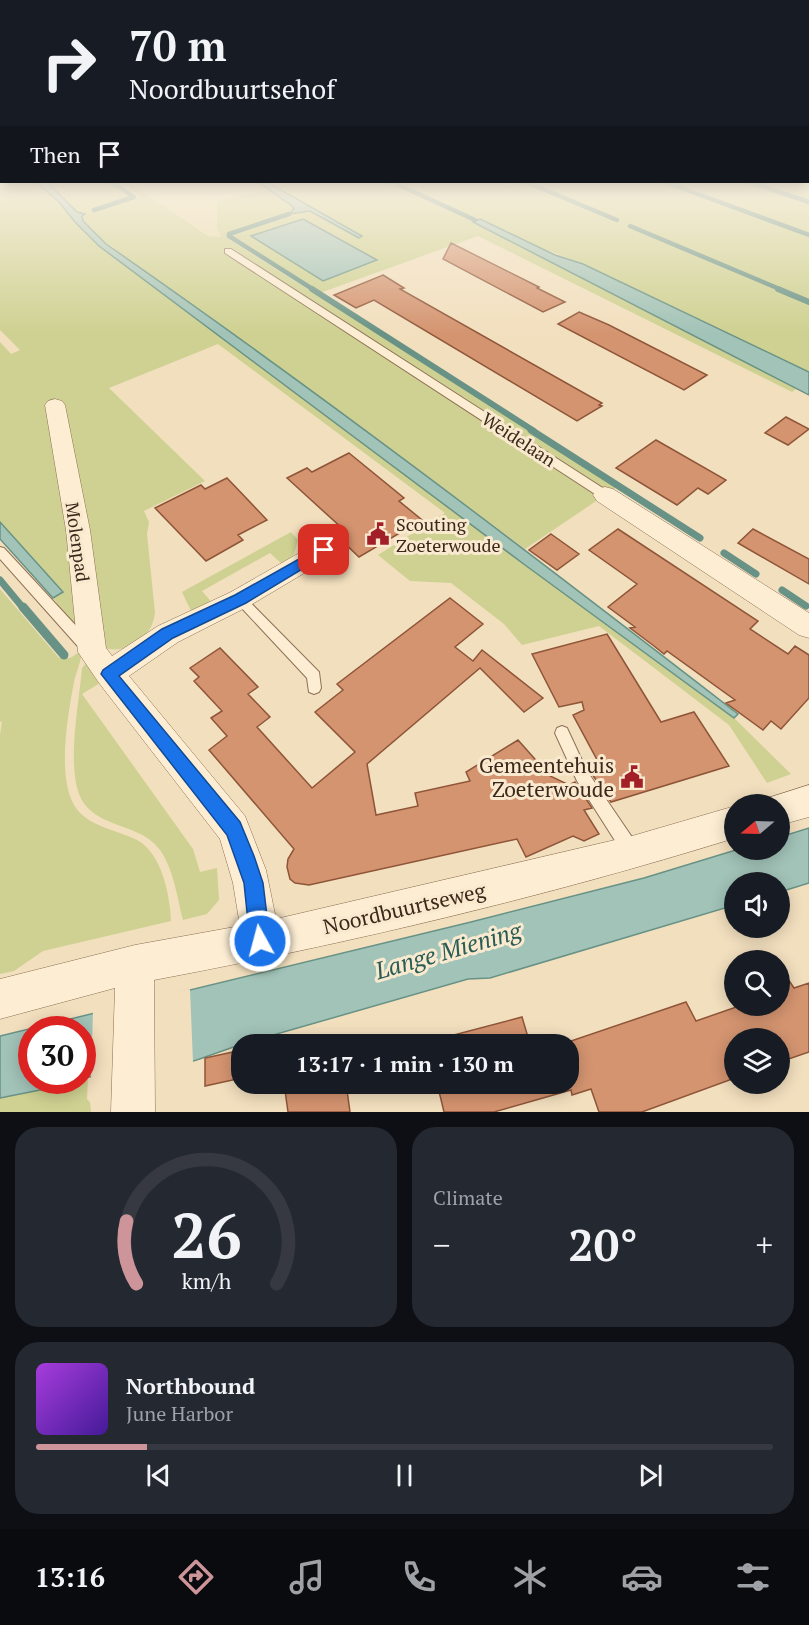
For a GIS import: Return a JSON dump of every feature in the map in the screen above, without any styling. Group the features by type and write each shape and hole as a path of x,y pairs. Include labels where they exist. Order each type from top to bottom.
{"street":[{"name":"Molenpad","path":"55,405 100,663"},
{"name":"Weidelaan","path":"605,495 809,627"},
{"path":"260,941 253,883 233,828 100,663 168,634 240,599 324,550"},
{"path":"790,806 809,801"},
{"name":"Noordbuurtseweg","path":"0,999 135,974 260,941 632,853 724,825"},
{"path":"134,1098 135,974"}],"lane":[{"name":"Weidelaan","path":"228,251 605,495"},
{"path":"0,551 100,663"},
{"path":"240,599 314,676 314,688"},
{"path":"562,733 582,776 632,853"}],"shaded area":[{"path":"199,230 221,230 222,237 208,236"}],"green space":[{"path":"0,230 83,230 99,246 525,565 734,718 791,774 767,783 729,725 599,626 522,645 504,624 451,583 410,581 378,555 445,513 218,344 109,388 205,481 144,511 149,522 147,534 155,613 153,622 144,636 123,648 111,649 99,646 78,630 69,619 53,598 63,592 0,522 0,342 11,354 20,350 0,330"},
{"path":"92,230 199,230 208,236 221,237 218,230 346,230 359,237 347,230 489,230 796,389 792,392 478,236 320,293 240,240 229,239 617,487 525,549 374,436 106,244"},
{"path":"494,230 809,230 809,372 583,264"},
{"path":"291,532 298,540 294,554 283,565 270,553 202,591 214,605 191,611 182,592"},
{"path":"0,589 59,658 70,658 81,651 67,726 65,758 68,788 72,801 84,816 100,826 137,840 146,846 163,876 171,921 43,951 14,971 0,974 0,735 2,721 0,722"},
{"path":"86,663 100,683 82,694 193,849 200,872 217,868 219,900 207,914 183,920 172,875 160,850 140,834 104,819 84,804 75,778 74,747 82,668"},
{"path":"20,1094 87,1094 91,1112 0,1112 0,1098"}],"water":[{"path":"83,230 92,230 106,244 267,358 425,475 738,714 734,718 525,565 99,246"},
{"path":"270,230 323,230 377,260 323,281 251,236"},
{"path":"344,230 351,230 362,236 359,238"},
{"path":"488,230 503,230 555,255 583,264 809,372 809,395"},
{"path":"0,522 63,592 53,598 0,539"},
{"name":"Lange Miening","path":"809,828 809,883 790,889 790,872 724,872 724,908 490,978 468,979 277,1034 231,1034 231,1048 194,1061 96,1076 96,1016 83,1016 471,922 644,878 724,854 724,860 790,860 790,834"},
{"path":"18,1032 18,1094 20,1094 0,1098 0,1036"}],"pier":[{"path":"190,989 193,1062 200,1060 201,1062 96,1078 96,1016 93,1016 93,1010"}],"building":[{"path":"451,243 565,302 543,312 443,259"},
{"path":"383,275 404,288 400,289 602,403 599,405 602,406 577,421 374,300 356,308 334,295"},
{"path":"579,312 707,375 684,390 558,324"},
{"path":"786,417 809,429 788,445 765,433"},
{"path":"656,440 726,480 708,494 698,488 677,505 616,468"},
{"path":"349,453 404,498 399,501 422,520 359,557 336,535 344,530 287,478 307,468 312,472"},
{"path":"227,478 267,520 238,535 243,540 206,561 155,508 201,485 205,489"},
{"path":"618,529 758,621 750,629 788,654 795,646 809,655 809,698 781,729 771,721 763,730 726,703 735,700 667,651 664,654 630,628 635,627 608,607 637,584 589,550"},
{"path":"753,529 809,559 809,584 738,543"},
{"path":"551,534 579,554 557,570 529,550"},
{"path":"450,598 483,624 455,647 473,661 482,650 543,698 524,712 480,668 367,764 376,815 418,806 415,793 470,781 466,772 518,740 550,776 569,785 575,782 592,808 584,810 599,834 584,841 573,836 526,857 517,839 309,885 295,883 290,879 287,867 288,859 294,849 209,750 227,736 211,718 222,711 194,681 199,677 190,668 220,648 258,687 248,694 270,717 257,727 312,788 355,752 315,712 343,690 337,684"},
{"path":"607,634 661,722 694,712 729,766 611,802 592,774 602,769 573,715 584,710 582,702 559,707 532,654"},
{"path":"790,982 794,988 809,983 809,1052 790,1059 790,1028 724,1028 724,1082 642,1112 599,1112 591,1089 579,1093 579,1038 686,1002 696,1021 724,1011 724,1016 790,1016"},
{"path":"522,1017 527,1034 457,1034"},
{"path":"231,1052 231,1080 205,1086 205,1058"},
{"path":"286,1094 348,1094 350,1112 288,1112"},
{"path":"440,1094 557,1094 494,1112 444,1112"}],"waterway":[{"path":"241,230 229,236 314,290"},
{"path":"639,230 782,290"},
{"path":"795,230 809,235"},
{"path":"312,289 534,431"},
{"path":"778,289 809,302"},
{"path":"531,430 700,538"},
{"path":"724,553 756,574"},
{"path":"0,580 24,609"},
{"path":"782,590 806,606"},
{"path":"23,607 64,655"}],"place":[{"name":"Scouting Zoeterwoude","path":"378,534"},
{"name":"Gemeentehuis Zoeterwoude","path":"632,777"}],"route":[{"path":"260,941 253,883 233,828 109,674 168,634 240,599 324,550"}]}
